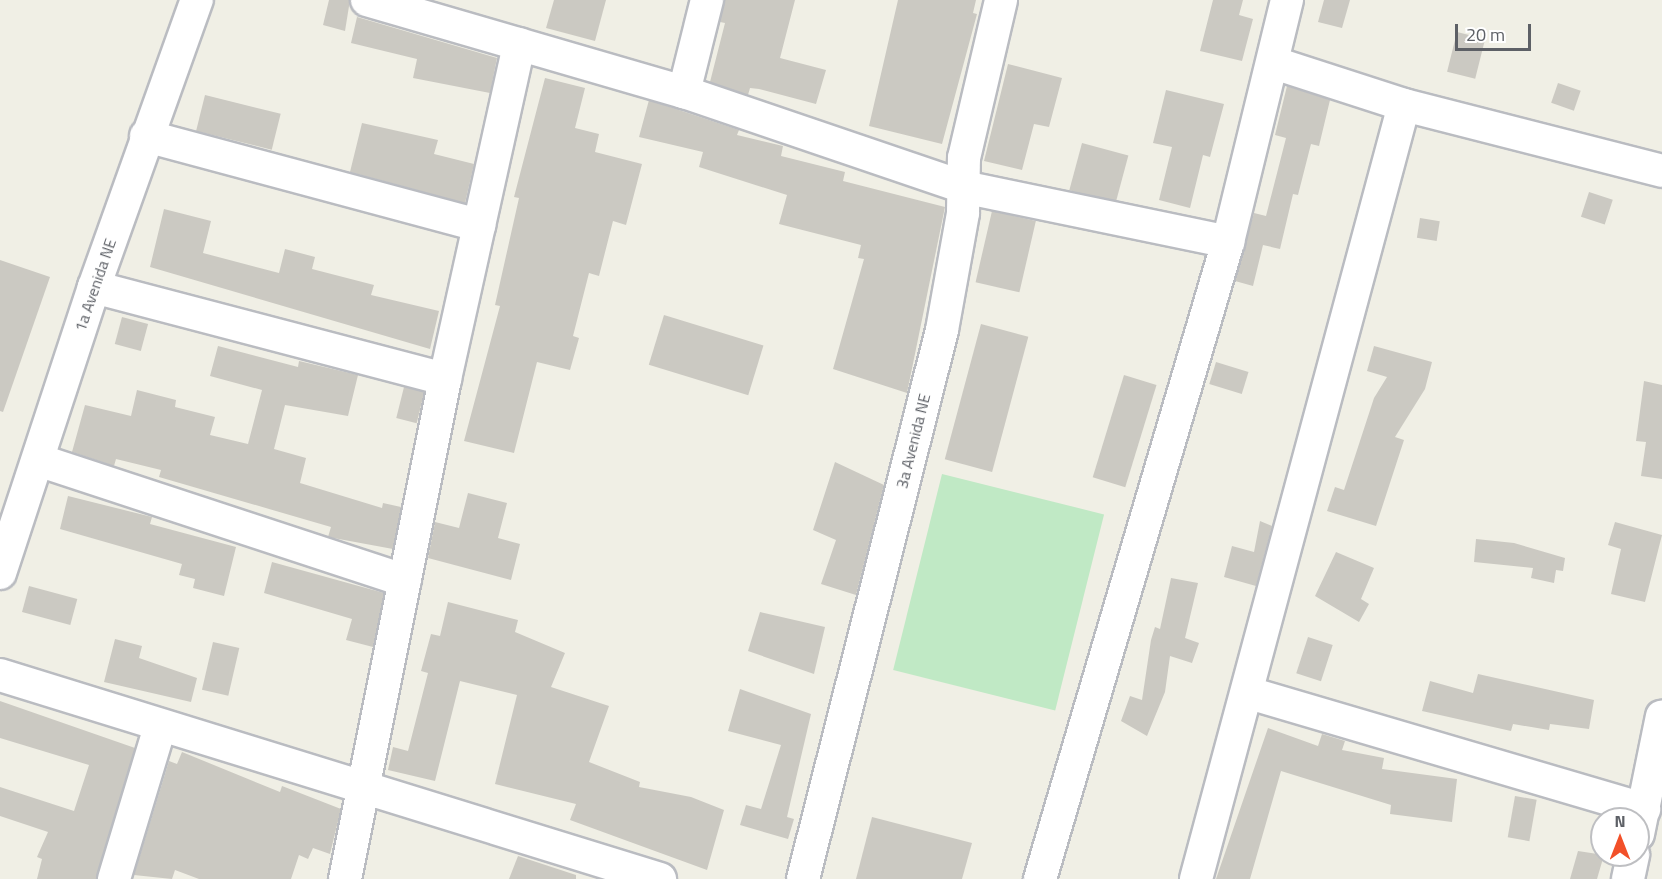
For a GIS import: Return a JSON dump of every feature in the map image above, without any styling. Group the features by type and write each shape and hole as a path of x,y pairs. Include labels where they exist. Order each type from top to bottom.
{"street":[{"name":"1a Avenida NE","path":"0,573 94,287 146,136 197,0"},
{"path":"367,0 428,9 519,44 684,92 963,187 1228,242"},
{"path":"684,92 707,0"},
{"name":"3a Avenida NE","path":"803,879 942,330 963,213 964,158 1001,0"},
{"path":"1040,879 1228,242 1274,63 1287,0"},
{"path":"345,879 361,787 445,379 519,44"},
{"path":"1274,63 1404,105 1662,171"},
{"path":"1196,879 1250,693 1404,105"},
{"path":"146,136 479,225"},
{"path":"94,287 445,379"},
{"path":"38,460 405,581"},
{"path":"0,675 160,727 660,879"},
{"path":"1250,693 1596,807"},
{"path":"1644,807 1662,716"},
{"path":"114,879 160,727"}],"green space":[{"path":"942,474 1104,514 1055,710 893,670"}],"building":[{"path":"329,0 350,0 345,31 323,25"},
{"path":"554,0 606,0 595,41 546,28"},
{"path":"724,0 795,0 780,58 826,70 816,104 759,89 750,88 748,95 710,82 725,23 720,22"},
{"path":"898,0 976,0 973,13 977,14 942,144 869,126"},
{"path":"1213,0 1243,0 1239,15 1253,19 1242,61 1200,51"},
{"path":"1324,0 1350,0 1342,28 1318,22"},
{"path":"357,17 497,58 490,93 413,78 417,59 351,43"},
{"path":"1457,32 1485,39 1475,79 1447,72"},
{"path":"1008,64 1062,78 1049,127 1034,124 1022,170 984,161"},
{"path":"545,78 585,88 575,128 599,134 595,152 642,164 626,225 613,221 599,276 589,273 573,336 579,338 570,370 537,362 514,453 464,441 500,306 495,305 519,198 514,197"},
{"path":"1558,83 1581,91 1574,111 1551,103"},
{"path":"1287,86 1330,100 1319,146 1311,144 1298,195 1293,194 1280,249 1263,245 1253,286 1235,281 1254,213 1266,216 1286,138 1275,135"},
{"path":"1166,90 1224,104 1210,157 1203,155 1190,208 1159,200 1172,147 1153,143"},
{"path":"205,95 281,114 272,150 196,131"},
{"path":"649,100 739,130 737,135 783,146 781,156 845,172 843,181 945,207 907,393 833,369 864,259 858,258 861,245 779,224 787,195 699,167 703,152 639,137"},
{"path":"362,123 438,140 434,154 474,164 465,203 350,172"},
{"path":"1082,143 1128,155 1116,203 1069,190"},
{"path":"1589,192 1613,200 1605,224 1581,217"},
{"path":"164,209 211,221 203,253 279,273 285,249 315,257 312,269 374,285 371,295 439,311 430,349 150,267"},
{"path":"992,211 1036,221 1019,292 976,282"},
{"path":"1420,218 1440,221 1437,241 1417,238"},
{"path":"0,260 50,277 3,412 0,411"},
{"path":"664,315 763,345 748,395 649,365"},
{"path":"122,317 148,324 141,351 115,344"},
{"path":"981,324 1028,337 992,472 945,459"},
{"path":"218,346 298,367 299,361 358,375 348,416 285,405 274,449 306,458 300,483 382,508 383,503 401,507 393,549 328,537 331,527 159,477 161,470 116,459 114,466 72,452 85,405 131,416 137,390 176,400 175,407 215,417 210,435 248,444 262,390 210,376"},
{"path":"1374,346 1432,362 1425,389 1395,437 1404,440 1376,526 1327,511 1335,487 1344,490 1374,398 1387,377 1367,371"},
{"path":"1216,362 1249,372 1242,394 1209,384"},
{"path":"1124,375 1157,385 1125,487 1093,477"},
{"path":"1644,381 1662,385 1662,479 1641,476 1646,442 1636,441"},
{"path":"404,387 424,392 417,423 396,418"},
{"path":"835,462 884,485 856,595 821,584 836,540 813,530"},
{"path":"468,493 507,503 498,538 520,544 511,580 428,558 435,522 459,528"},
{"path":"68,496 152,517 150,524 236,547 224,596 193,588 195,579 179,575 182,564 60,529"},
{"path":"1260,521 1272,526 1256,586 1224,577 1232,546 1254,552"},
{"path":"1615,522 1662,535 1645,602 1611,594 1621,549 1608,545"},
{"path":"1476,539 1514,543 1565,558 1563,571 1556,570 1554,583 1531,578 1533,568 1474,562"},
{"path":"1336,552 1374,568 1361,599 1369,604 1359,622 1315,596"},
{"path":"272,562 384,593 373,647 346,640 352,619 264,593"},
{"path":"1171,578 1198,583 1185,638 1199,643 1192,663 1170,656 1165,692 1147,736 1121,721 1130,696 1142,700 1151,640 1155,627 1160,629"},
{"path":"29,586 77,599 70,625 22,612"},
{"path":"448,602 518,620 515,632 565,653 551,687 609,706 589,762 640,782 639,787 691,797 724,810 707,870 570,820 576,804 495,784 517,695 460,681 435,781 388,770 393,747 408,751 428,673 421,671 431,634 440,636"},
{"path":"760,612 825,627 814,674 748,651"},
{"path":"1308,637 1333,645 1321,681 1296,673"},
{"path":"115,639 142,646 139,658 197,678 191,702 104,682"},
{"path":"213,642 239,648 228,696 202,690"},
{"path":"1478,674 1594,700 1589,729 1550,724 1549,730 1513,724 1511,731 1422,711 1430,681 1473,693"},
{"path":"740,689 811,714 787,817 794,819 788,839 740,825 746,805 761,809 781,745 728,731"},
{"path":"0,701 135,748 97,879 37,879 42,859 37,857 48,832 0,816 0,787 74,811 89,765 0,738"},
{"path":"1268,728 1318,746 1322,734 1345,741 1342,750 1384,758 1382,769 1457,779 1452,822 1390,814 1391,805 1281,771 1250,879 1216,879"},
{"path":"182,752 280,792 282,786 341,809 330,854 313,848 308,859 299,855 291,879 199,879 175,870 172,879 134,875 169,761 177,764"},
{"path":"1515,796 1537,800 1529,841 1508,837"},
{"path":"872,817 972,843 962,879 856,879"},
{"path":"1578,851 1590,853 1590,867 1600,867 1597,879 1570,879"},
{"path":"518,856 576,875 576,879 509,879"}]}
